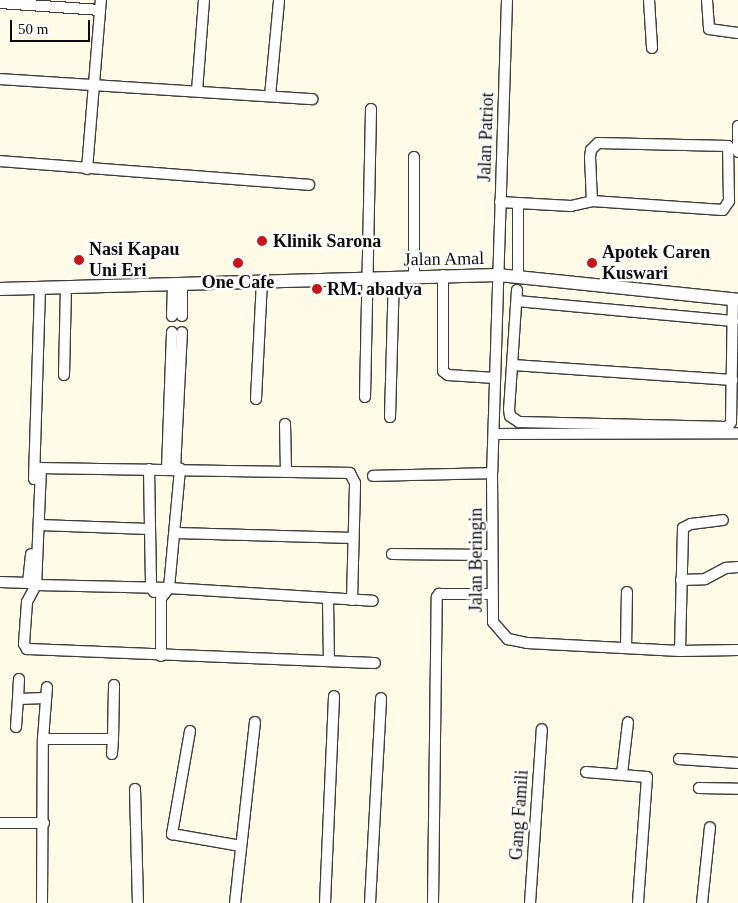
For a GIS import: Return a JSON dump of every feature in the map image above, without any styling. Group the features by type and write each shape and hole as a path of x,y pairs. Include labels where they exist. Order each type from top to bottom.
{"street":[{"path":"197,91 204,0"},
{"path":"270,96 279,0"},
{"name":"Jalan Patriot","path":"498,275 506,0"},
{"path":"649,0 652,48"},
{"path":"707,0 708,29 738,33"},
{"path":"0,3 100,5 91,85 87,169"},
{"path":"0,79 312,99"},
{"path":"366,397 370,278 371,109"},
{"path":"738,126 738,152"},
{"path":"500,202 578,206 592,201 723,210 729,201 728,146 598,143 591,150 590,157 592,201"},
{"path":"414,157 414,277"},
{"path":"0,161 308,185"},
{"path":"518,203 517,301 509,409 510,416 519,422 726,427 732,422 733,320 736,300"},
{"name":"Jalan Amal","path":"0,289 498,275 517,283 736,300"},
{"name":"Jalan Beringin","path":"498,275 492,473 491,594 493,622 508,639 527,644 680,651 738,650"},
{"path":"443,276 443,371 448,375 495,378"},
{"path":"390,417 394,278"},
{"path":"256,399 262,281"},
{"path":"177,316 178,285"},
{"path":"64,375 66,286"},
{"path":"0,582 29,582 40,288"},
{"path":"517,301 733,320"},
{"path":"160,598 169,588 176,533 174,469 177,332"},
{"path":"513,364 732,380"},
{"path":"285,424 286,472"},
{"path":"494,434 738,433"},
{"path":"352,600 354,477 350,473 42,466 36,585 27,602 24,644 27,649 161,656 375,663"},
{"path":"149,469 151,588 160,598 161,656"},
{"path":"373,476 492,473"},
{"path":"680,651 683,528 691,524 723,520"},
{"path":"39,525 149,529"},
{"path":"176,533 353,538"},
{"path":"392,554 492,555"},
{"path":"681,580 705,579 726,568 738,567"},
{"path":"36,585 169,588 328,600 373,601"},
{"path":"626,648 627,592"},
{"path":"433,903 437,596 491,594"},
{"path":"328,600 329,661"},
{"path":"16,727 19,679"},
{"path":"112,754 114,685"},
{"path":"42,903 44,823 43,739 45,698 48,687"},
{"path":"325,903 334,696"},
{"path":"18,698 45,698"},
{"path":"370,903 380,698"},
{"path":"235,903 255,722"},
{"path":"622,774 628,722"},
{"name":"Gang Famili","path":"530,903 542,729"},
{"path":"190,731 172,834 242,846"},
{"path":"43,739 113,740"},
{"path":"679,760 738,763"},
{"path":"586,772 622,774 647,778 638,903"},
{"path":"699,788 738,789"},
{"path":"135,789 138,903"},
{"path":"0,823 44,823"},
{"path":"702,903 710,827"}],"place":[{"name":"Klinik Sarona","path":"262,241"},
{"name":"Nasi Kapau Uni Eri","path":"79,260"},
{"name":"One Cafe","path":"238,263"},
{"name":"Apotek Caren Kuswari","path":"592,263"},
{"name":"RM. abadya","path":"317,289"}]}
